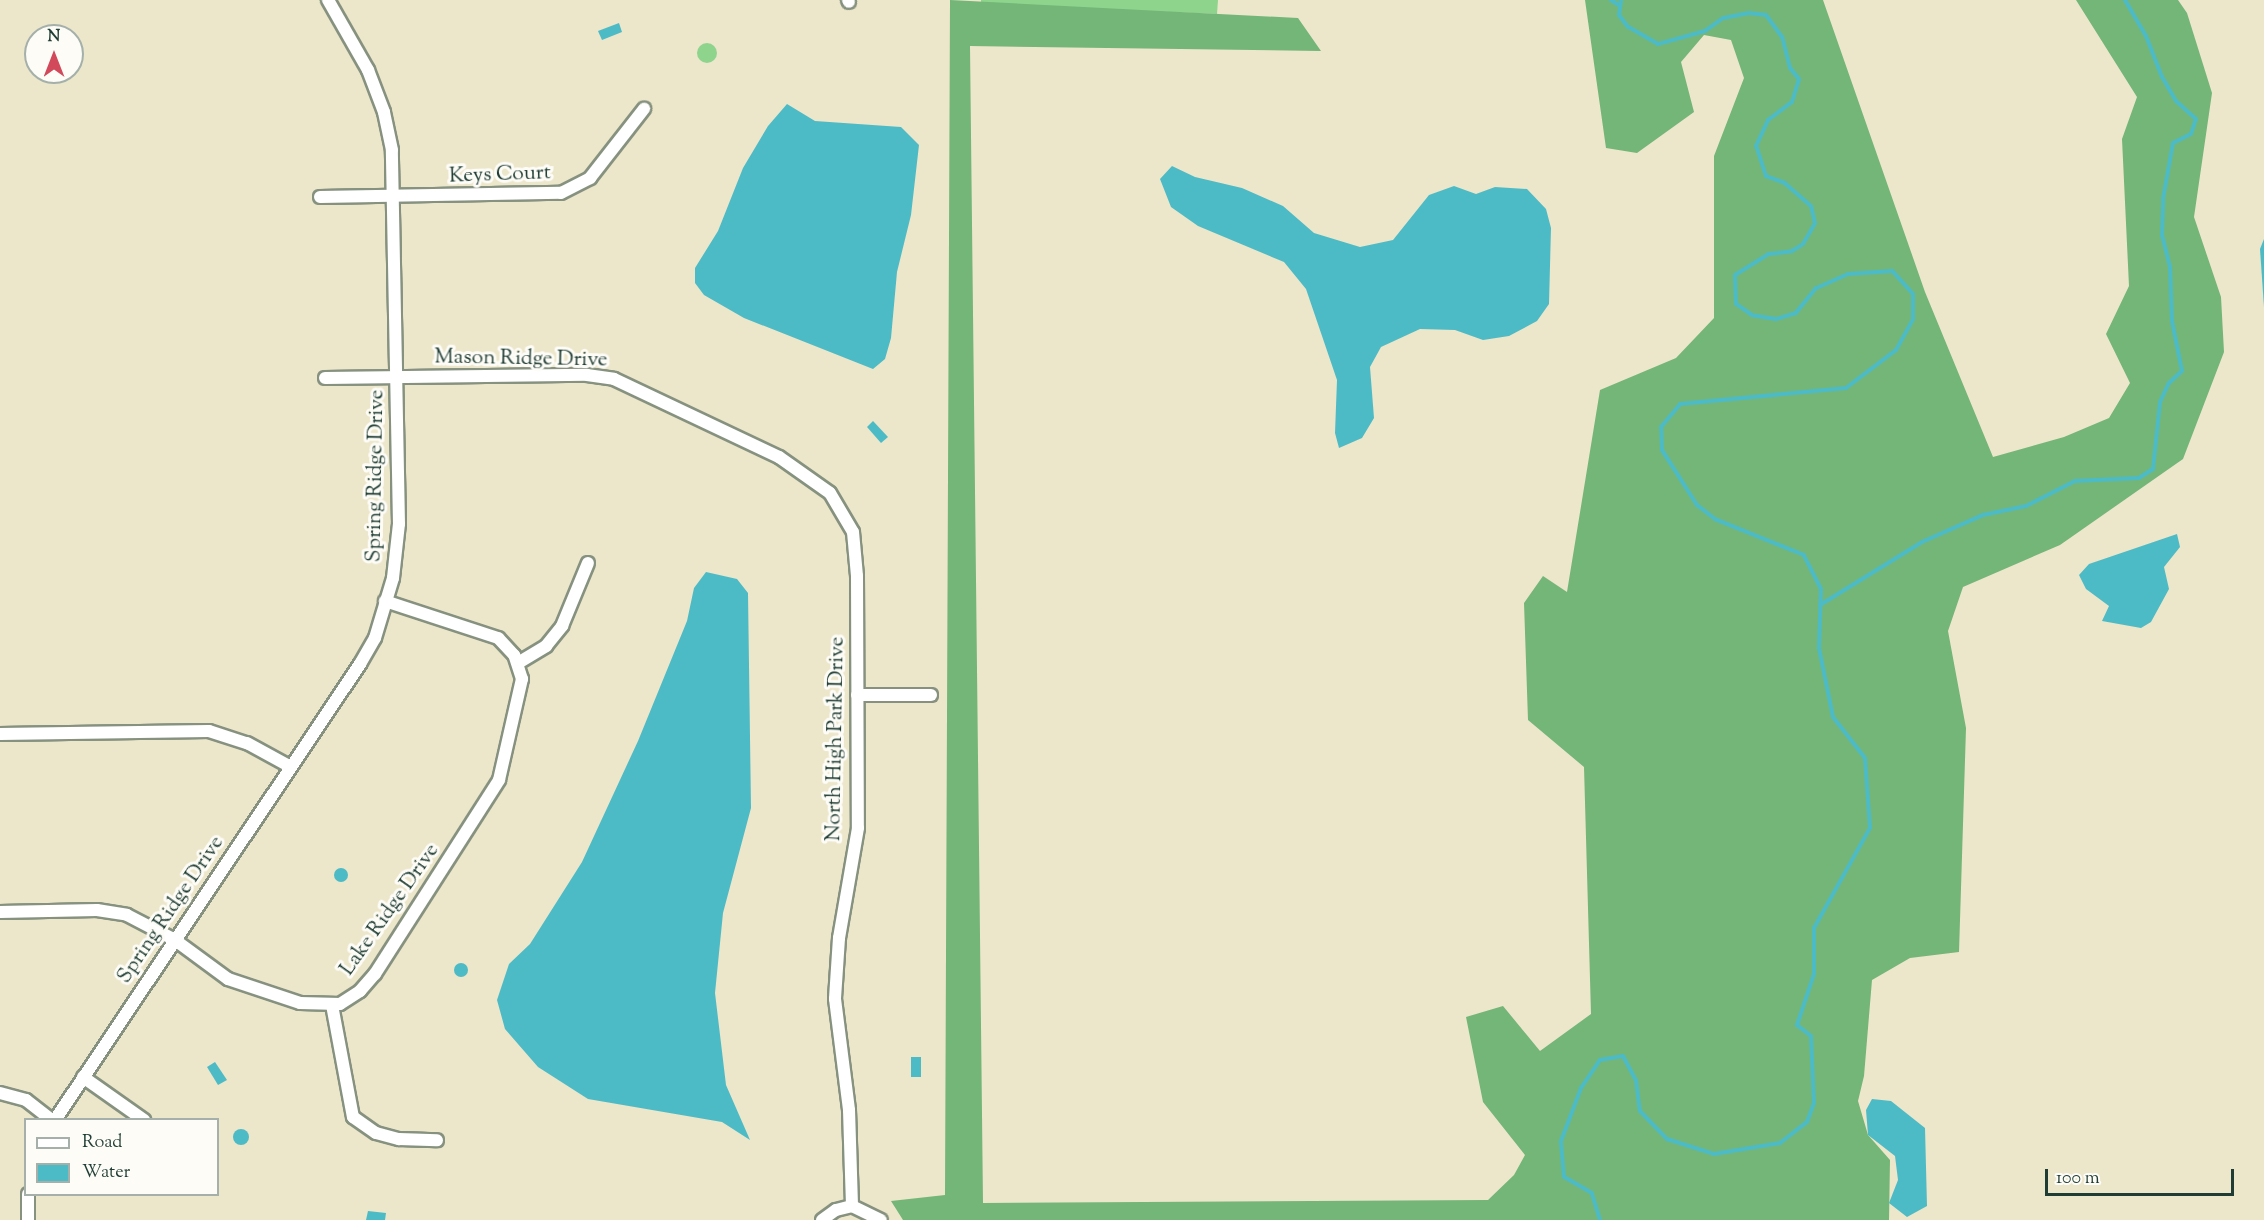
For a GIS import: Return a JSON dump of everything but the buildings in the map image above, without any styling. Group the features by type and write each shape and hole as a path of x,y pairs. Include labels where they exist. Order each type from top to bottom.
{"street":[{"name":"Spring Ridge Drive","path":"54,1118 291,767 375,638 393,578 399,524 392,150 381,104 368,70 328,0"},
{"name":"Keys Court","path":"320,197 561,193 590,178 644,109"},
{"name":"Mason Ridge Drive","path":"325,378 587,375 614,379 779,457 830,494"},
{"name":"North High Park Drive","path":"830,494 853,532 856,550 858,828 839,938 836,999 849,1110 852,1206"},
{"path":"385,601 491,635 507,644 518,663 546,646 558,632 588,563"},
{"name":"Lake Ridge Drive","path":"332,1005 351,998 375,974 499,780 520,695 518,663"},
{"path":"857,695 931,695"},
{"path":"0,734 209,731 247,743 291,767"},
{"path":"0,912 97,910 128,915 175,940 245,988 300,1003 332,1005 353,1117 376,1133 399,1138 437,1140"},
{"path":"83,1077 143,1118"},
{"path":"0,1093 26,1100 52,1118"},
{"path":"28,1196 28,1220"},
{"path":"822,1220 836,1210 852,1206 881,1220"}],"green space":[{"path":"950,0 1298,18 1321,51 970,46 983,1203 1488,1200 1514,1175 1525,1155 1483,1102 1466,1017 1503,1006 1540,1051 1591,1014 1584,767 1528,720 1524,603 1543,576 1567,592 1600,390 1676,358 1714,318 1714,156 1744,78 1731,40 1704,35 1681,62 1694,112 1637,153 1606,148 1585,0 1823,0 1925,292 1993,457 2064,437 2109,418 2130,383 2106,334 2129,286 2122,139 2137,97 2076,0 2178,0 2187,13 2212,93 2194,217 2221,297 2224,352 2183,459 2060,545 1963,587 1948,631 1966,728 1959,952 1910,958 1872,980 1864,1076 1858,1101 1868,1135 1890,1160 1889,1220 903,1220 891,1201 945,1195"},
{"path":"981,0 1218,0 1217,14 981,4"},
{"path":"707,43 714,46 717,53 714,60 707,63 700,60 697,53 700,46"}],"water":[{"path":"619,23 622,32 602,40 598,31"},
{"path":"787,104 815,121 901,127 919,145 911,215 897,272 891,338 885,359 873,369 744,318 704,295 695,283 695,268 718,231 743,168 768,126"},
{"path":"1172,166 1195,177 1242,188 1283,206 1314,233 1360,247 1393,240 1429,195 1454,186 1476,194 1495,187 1527,189 1546,209 1551,228 1549,304 1537,321 1509,336 1483,340 1455,330 1420,329 1381,347 1370,367 1374,418 1362,438 1339,448 1335,433 1337,380 1306,289 1284,262 1198,226 1171,207 1160,179"},
{"path":"2264,239 2264,307 2260,249"},
{"path":"873,421 888,437 881,443 867,427"},
{"path":"2177,534 2180,547 2164,567 2169,589 2151,622 2141,628 2102,621 2109,606 2086,589 2079,575 2089,564"},
{"path":"706,572 737,579 748,593 751,808 723,913 715,993 726,1085 750,1140 722,1122 588,1099 538,1067 505,1029 497,1000 509,964 530,944 582,862 638,741 687,621 694,588"},
{"path":"338,868 344,868 348,875 344,882 338,882 334,878 334,872"},
{"path":"461,963 466,965 468,970 466,975 461,977 456,975 454,970 456,965"},
{"path":"911,1057 921,1057 921,1077 911,1077"},
{"path":"215,1062 227,1080 218,1085 207,1067"},
{"path":"1872,1099 1891,1101 1925,1128 1927,1206 1907,1217 1889,1203 1898,1180 1895,1156 1868,1135 1866,1110"},
{"path":"241,1129 249,1137 241,1145 233,1137"},
{"path":"368,1211 386,1213 385,1220 366,1220"}],"waterway":[{"path":"1611,0 1620,6"},
{"path":"1600,1220 1592,1193 1564,1177 1561,1141 1581,1088 1600,1060 1623,1056 1636,1080 1640,1111 1667,1139 1714,1154 1780,1143 1807,1122 1814,1103 1811,1036 1797,1025 1814,974 1814,928 1870,828 1865,758 1833,717 1819,648 1821,589 1804,555 1715,519 1697,505 1662,450 1661,427 1680,404 1846,388 1896,350 1913,319 1913,294 1892,271 1848,274 1816,288 1796,313 1776,319 1752,315 1736,304 1735,275 1769,254 1792,251 1803,244 1815,223 1811,206 1785,183 1766,176 1756,146 1768,120 1792,102 1799,79 1790,68 1782,37 1766,15 1749,13 1723,18 1705,31 1658,44 1628,27 1619,15 1621,0"},
{"path":"1820,605 1922,542 1983,515 2026,506 2075,481 2139,478 2153,469 2160,402 2169,383 2182,371 2172,321 2170,267 2162,235 2163,199 2173,143 2191,134 2196,119 2176,101 2162,77 2146,36 2125,0"}]}
